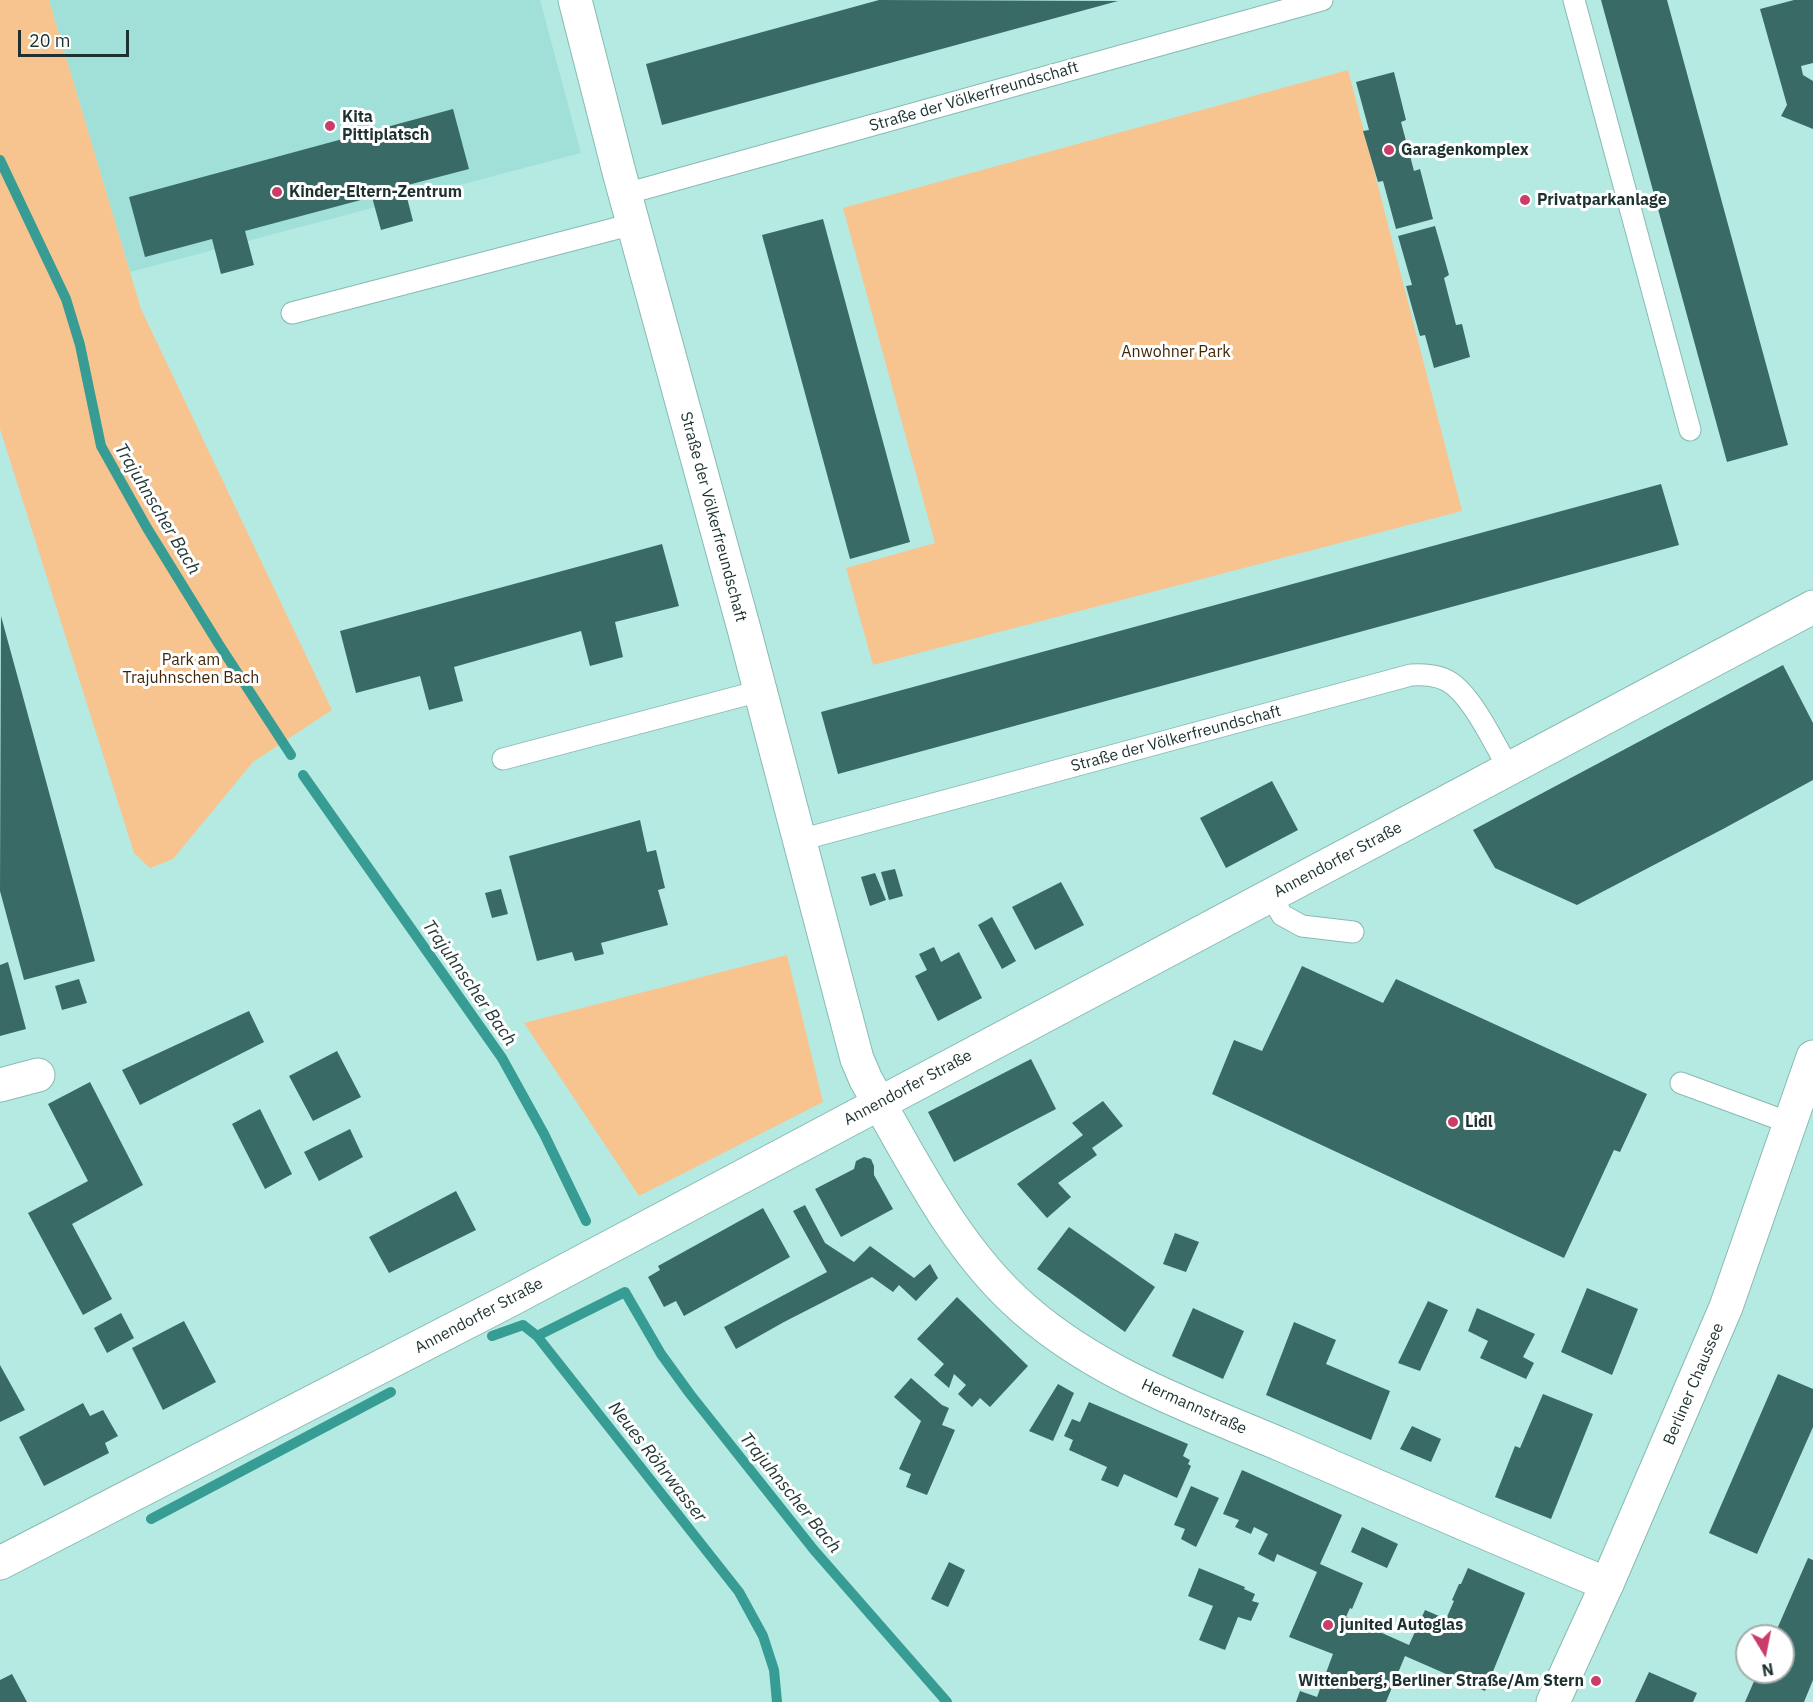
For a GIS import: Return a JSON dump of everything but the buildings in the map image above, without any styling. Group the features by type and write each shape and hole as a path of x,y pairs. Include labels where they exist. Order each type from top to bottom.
{"street":[{"name":"Straße der Völkerfreundschaft","path":"575,0 857,1059 879,1103"},
{"name":"Annendorfer Straße","path":"0,1563 425,1344 1813,607"},
{"name":"Berliner Chaussee","path":"1553,1702 1607,1584 1726,1307 1813,1057"},
{"path":"0,1085 38,1075"},
{"name":"Hermannstraße","path":"879,1103 960,1236 992,1276 1023,1308 1090,1357 1148,1388 1607,1584"}],"lane":[{"name":"Straße der Völkerfreundschaft","path":"629,209 1323,0"},
{"path":"1574,0 1690,430"},
{"path":"292,313 629,209"},
{"name":"Straße der Völkerfreundschaft","path":"800,840 1411,675 1425,674 1440,677 1454,685 1469,700 1509,769"},
{"path":"503,759 760,691"},
{"path":"1270,896 1282,915 1302,926 1353,932"},
{"path":"1681,1083 1790,1123"}],"shaded area":[{"name":"Kita Pittiplatsch","path":"49,0 540,0 581,153 130,272"}],"green space":[{"name":"Park am Trajuhnschen Bach","path":"0,0 49,0 141,309 332,710 253,762 173,859 150,868 134,853 0,429"},
{"name":"Anwohner Park","path":"1348,70 1462,511 873,665 846,568 935,543 843,208"},
{"path":"787,955 823,1102 639,1196 524,1023"}],"waterway":[{"name":"Trajuhnscher Bach","path":"0,160 66,299 80,345 101,446 147,528 291,755"},
{"name":"Trajuhnscher Bach","path":"303,775 502,1058 544,1134 586,1221"},
{"name":"Neues Röhrwasser","path":"777,1702 774,1670 763,1636 739,1592 537,1336 625,1292 661,1354 690,1394 814,1550 947,1702"},
{"path":"492,1336 523,1325 537,1336"},
{"path":"151,1519 391,1392"}],"place":[{"name":"Kita Pittiplatsch","path":"330,126"},
{"name":"Garagenkomplex","path":"1389,150"},
{"name":"Kinder-Eltern-Zentrum","path":"277,192"},
{"name":"Privatparkanlage","path":"1525,200"},
{"name":"Lidl","path":"1453,1122"},
{"name":"junited Autoglas","path":"1328,1625"},
{"name":"Wittenberg, Berliner Straße/Am Stern","path":"1596,1681"}]}
